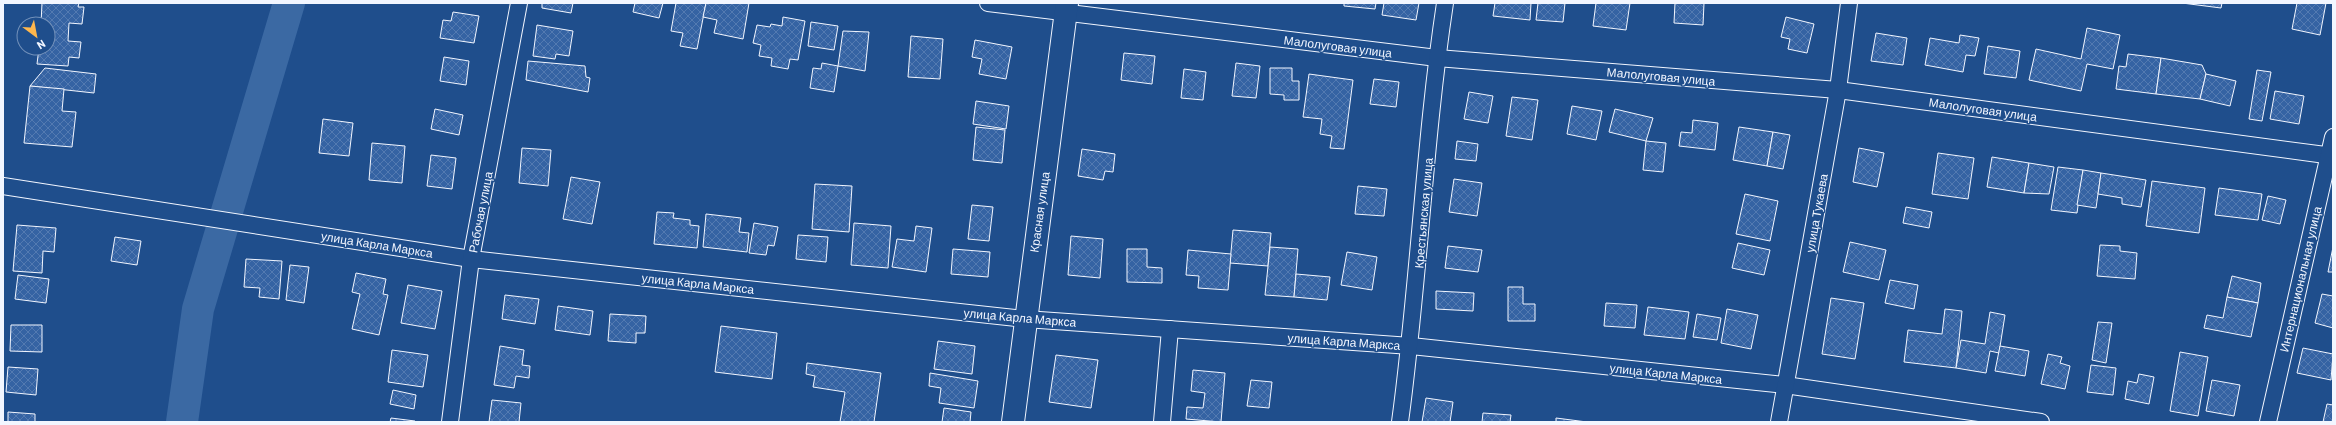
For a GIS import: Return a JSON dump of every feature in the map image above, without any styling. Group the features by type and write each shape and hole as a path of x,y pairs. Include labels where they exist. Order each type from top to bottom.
{"street":[{"name":"Рабочая улица","path":"450,422 471,259 519,3"},
{"name":"Малолуговая улица","path":"988,3 1066,8 1437,58 1838,90 2331,156"},
{"name":"Крестьянская улица","path":"1400,422 1411,346 1437,58 1445,3"},
{"name":"улица Тукаева","path":"1779,422 1838,90 1849,3"},
{"name":"Красная улица","path":"1012,422 1066,8"},
{"name":"Интернациональная улица","path":"2268,422 2331,156 2333,137"},
{"name":"улица Карла Маркса","path":"3,186 471,259 1025,319 1411,346 1785,385 2041,422"},
{"path":"1162,422 1170,329"}],"building":[{"path":"42,3 79,3 78,7 84,7 82,24 69,23 68,41 81,42 79,58 69,57 68,66 37,64 38,56 56,56 56,16 41,16"},
{"path":"542,3 573,3 571,13 542,8"},
{"path":"635,3 663,3 659,18 633,12"},
{"path":"676,3 706,3 697,49 680,46 683,33 671,31"},
{"path":"706,3 749,3 743,39 714,33 717,20 703,17"},
{"path":"1344,3 1376,3 1375,9 1344,6"},
{"path":"1384,3 1419,3 1416,20 1382,15"},
{"path":"1495,3 1531,3 1530,20 1493,16"},
{"path":"1538,3 1565,3 1563,22 1536,20"},
{"path":"1596,3 1630,3 1626,30 1593,26"},
{"path":"1675,3 1704,3 1703,25 1674,23"},
{"path":"2182,3 2222,3 2221,8"},
{"path":"2297,3 2326,3 2320,35 2292,29"},
{"path":"453,12 479,16 474,43 440,38 443,20 451,21"},
{"path":"783,17 805,21 798,60 790,59 788,69 771,66 772,58 759,56 761,45 753,43 757,25 770,27 771,24 782,26"},
{"path":"1786,17 1814,24 1807,53 1788,49 1790,39 1781,37"},
{"path":"811,22 838,26 834,50 808,46"},
{"path":"537,25 573,31 569,56 556,54 555,59 533,56"},
{"path":"2087,28 2120,35 2113,69 2087,64 2081,91 2029,80 2036,49 2081,59"},
{"path":"843,31 869,32 865,71 838,66"},
{"path":"1876,33 1907,38 1903,65 1871,61"},
{"path":"1960,35 1979,38 1975,56 1966,55 1963,72 1925,65 1930,38 1959,43"},
{"path":"911,36 943,39 940,79 908,77"},
{"path":"975,40 1012,47 1006,79 979,74 982,59 972,57"},
{"path":"1988,46 2020,51 2016,78 1984,74"},
{"path":"1124,53 1155,56 1152,84 1121,80"},
{"path":"2128,54 2161,58 2156,94 2116,89 2119,66 2126,67"},
{"path":"444,57 469,61 466,85 440,81"},
{"path":"2161,58 2202,65 2206,74 2200,99 2156,94"},
{"path":"528,61 585,66 586,77 590,78 588,92 526,80"},
{"path":"822,63 838,66 834,92 810,88 813,68 821,69"},
{"path":"1236,63 1260,66 1256,98 1232,96"},
{"path":"45,68 96,74 94,93 30,86"},
{"path":"1270,68 1292,68 1292,81 1299,81 1299,100 1284,100 1284,95 1270,94"},
{"path":"1184,69 1206,72 1203,100 1181,98"},
{"path":"2257,70 2271,72 2262,121 2249,119"},
{"path":"1309,74 1353,80 1344,149 1330,148 1332,136 1320,134 1322,119 1303,117"},
{"path":"2206,74 2236,81 2230,106 2200,99"},
{"path":"1374,79 1399,82 1396,107 1370,104"},
{"path":"30,86 64,89 62,111 76,112 72,147 24,143"},
{"path":"2275,91 2304,96 2299,124 2270,119"},
{"path":"1469,92 1493,96 1488,123 1464,119"},
{"path":"1512,97 1538,100 1532,140 1506,136"},
{"path":"976,101 1009,106 1006,129 973,124"},
{"path":"1572,106 1602,111 1596,140 1567,134"},
{"path":"435,109 463,115 459,135 431,129"},
{"path":"1615,109 1653,118 1646,141 1609,132"},
{"path":"323,119 353,123 349,156 319,153"},
{"path":"1693,120 1718,123 1715,150 1679,146 1681,132 1692,133"},
{"path":"976,127 1005,130 1002,163 973,160"},
{"path":"1739,127 1773,132 1767,166 1733,160"},
{"path":"1773,132 1790,135 1783,169 1767,166"},
{"path":"1457,141 1478,144 1476,161 1455,159"},
{"path":"1646,141 1666,143 1663,172 1643,170"},
{"path":"372,143 405,146 402,183 369,180"},
{"path":"522,148 551,150 548,186 519,183"},
{"path":"1859,148 1884,153 1877,187 1853,182"},
{"path":"1082,149 1115,154 1113,172 1105,171 1103,180 1078,176"},
{"path":"1938,153 1974,158 1968,199 1932,194"},
{"path":"431,155 456,158 452,189 427,186"},
{"path":"1992,157 2029,163 2024,193 1987,187"},
{"path":"2029,163 2054,167 2049,194 2024,193"},
{"path":"2058,167 2083,170 2077,213 2051,210"},
{"path":"2083,170 2101,173 2096,208 2077,205"},
{"path":"2101,173 2146,180 2141,207 2122,204 2122,198 2098,194"},
{"path":"571,177 600,182 592,224 563,219"},
{"path":"1454,179 1482,183 1477,216 1449,212"},
{"path":"2152,181 2205,188 2199,233 2146,226"},
{"path":"815,184 852,186 849,232 812,229"},
{"path":"1358,186 1387,189 1384,216 1355,214"},
{"path":"2219,188 2262,194 2258,220 2215,215"},
{"path":"1745,194 1778,201 1770,241 1736,234"},
{"path":"2268,196 2286,200 2280,224 2262,220"},
{"path":"972,205 993,207 989,241 968,239"},
{"path":"1906,207 1932,212 1929,228 1903,223"},
{"path":"657,212 674,213 673,218 690,220 690,225 699,226 697,248 654,244"},
{"path":"706,214 741,218 739,232 749,233 747,252 703,247"},
{"path":"754,223 778,227 774,246 768,245 766,255 749,253"},
{"path":"854,223 891,226 888,268 851,265"},
{"path":"17,225 56,228 54,252 43,251 42,273 13,271"},
{"path":"916,226 932,228 926,272 892,267 897,239 914,241"},
{"path":"1233,230 1271,233 1268,266 1230,263"},
{"path":"798,235 828,237 826,262 796,259"},
{"path":"1071,236 1103,239 1100,278 1068,275"},
{"path":"115,237 141,241 137,265 111,261"},
{"path":"1850,242 1886,250 1879,280 1843,272"},
{"path":"1738,243 1770,250 1764,275 1732,268"},
{"path":"2100,245 2120,246 2120,251 2137,253 2135,279 2097,276"},
{"path":"1448,246 1482,250 1478,272 1445,268"},
{"path":"1270,247 1298,249 1294,297 1265,295"},
{"path":"2333,247 2333,272 2328,272"},
{"path":"953,249 990,252 988,277 951,274"},
{"path":"1127,249 1147,249 1147,267 1162,268 1162,283 1127,282"},
{"path":"1188,250 1231,254 1228,290 1198,288 1199,276 1186,275"},
{"path":"1347,252 1377,257 1372,290 1341,285"},
{"path":"246,259 282,261 279,299 259,297 260,288 244,287"},
{"path":"290,265 309,267 304,303 286,300"},
{"path":"356,273 386,279 383,294 388,295 379,335 352,329 360,294 352,292"},
{"path":"1296,274 1330,277 1327,300 1294,297"},
{"path":"18,275 49,279 46,303 15,299"},
{"path":"2232,276 2261,283 2258,303 2227,297"},
{"path":"1890,280 1918,285 1914,309 1885,303"},
{"path":"408,285 442,291 435,329 401,323"},
{"path":"1508,287 1523,287 1523,304 1535,304 1535,321 1508,321"},
{"path":"1436,291 1474,293 1473,311 1436,309"},
{"path":"2322,294 2333,296 2333,328 2315,323"},
{"path":"505,295 539,299 535,324 502,319"},
{"path":"2227,297 2258,303 2251,337 2204,328 2207,315 2223,318"},
{"path":"1831,298 1864,303 1855,359 1822,354"},
{"path":"1606,303 1637,305 1635,328 1604,326"},
{"path":"558,306 593,311 590,335 555,330"},
{"path":"1648,307 1689,312 1685,339 1644,335"},
{"path":"1727,309 1758,315 1751,349 1721,343"},
{"path":"1945,309 1962,311 1956,368 1904,362 1908,330 1942,334"},
{"path":"1990,312 2005,315 1999,353 1990,351 1986,373 1956,368 1961,340 1985,344"},
{"path":"610,314 646,316 645,333 636,333 636,343 608,341"},
{"path":"1697,314 1721,318 1717,340 1693,337"},
{"path":"2098,322 2112,323 2106,363 2092,360"},
{"path":"11,325 42,325 42,352 10,351"},
{"path":"721,326 777,333 772,379 715,372"},
{"path":"938,341 975,346 972,374 934,369"},
{"path":"500,346 524,350 522,365 530,366 529,378 516,376 514,388 494,385"},
{"path":"2000,346 2029,351 2025,376 1995,371"},
{"path":"2303,348 2333,354 2331,380 2297,373"},
{"path":"392,350 428,355 423,387 388,382"},
{"path":"2180,352 2208,357 2198,416 2170,411"},
{"path":"2048,354 2062,357 2060,363 2070,366 2065,389 2041,384"},
{"path":"1056,355 1098,360 1091,408 1049,402"},
{"path":"807,363 881,373 874,422 840,422 845,392 813,387 815,376 806,374"},
{"path":"2091,365 2116,368 2113,395 2087,392"},
{"path":"8,367 38,369 36,395 6,392"},
{"path":"1193,370 1225,373 1221,422 1186,419 1187,407 1203,408 1205,393 1191,391"},
{"path":"930,373 978,381 974,408 939,403 941,388 929,386"},
{"path":"2139,374 2154,377 2149,404 2125,399 2128,381 2137,383"},
{"path":"1251,380 1272,382 1269,408 1247,406"},
{"path":"2212,380 2240,385 2234,416 2206,411"},
{"path":"393,390 416,395 414,409 390,404"},
{"path":"1426,398 1453,402 1450,422 1422,422"},
{"path":"492,400 521,403 519,422 489,422"},
{"path":"2327,404 2333,405 2333,422 2323,422"},
{"path":"944,408 971,412 970,422 942,422"},
{"path":"8,412 35,414 35,422 8,422"},
{"path":"1483,413 1511,415 1510,422 1482,422"},
{"path":"391,418 415,421 415,422 390,422"},
{"path":"1556,418 1587,422 1556,422"}],"waterway":[{"path":"182,422 198,309 289,3"}]}
